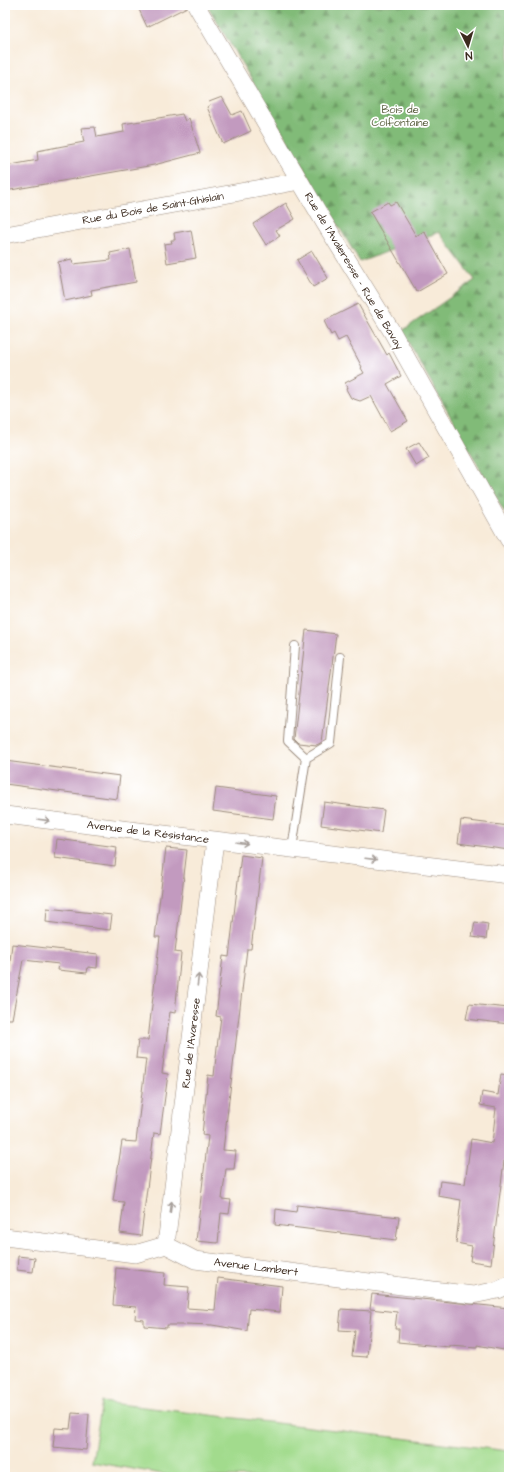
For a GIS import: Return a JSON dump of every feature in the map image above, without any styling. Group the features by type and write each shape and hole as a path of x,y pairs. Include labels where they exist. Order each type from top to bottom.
{"street":[{"name":"Rue de l'Avaleresse - Rue de Bavay","path":"196,5 394,337 509,540"},
{"name":"Rue du Bois de Saint-Ghislain","path":"5,235 300,181"},
{"name":"Avenue de la Résistance","path":"5,815 509,876"},
{"name":"Rue de l'Avaresse","path":"166,1245 215,840"},
{"path":"5,1237 135,1254 166,1245"},
{"name":"Avenue Lambert","path":"166,1245 195,1260 473,1295 498,1290 509,1285"}],"lane":[{"path":"295,646 288,741 306,758"},
{"path":"292,849 306,758 330,743 340,657"}],"green space":[{"name":"Bois de Colfontaine","path":"207,5 509,5 509,520 402,331 475,280 439,232 360,262"},
{"path":"102,1402 509,1451 509,1477 180,1477 92,1462"}],"building":[{"path":"137,5 186,5 187,7 147,27"},
{"path":"222,97 232,115 242,111 251,131 223,144 207,107 210,105 209,102"},
{"path":"182,114 185,121 189,118 200,153 154,165 5,191 5,166 38,160 37,151 84,142 81,128 95,127 97,137 124,132 123,124"},
{"path":"388,202 390,205 396,202 416,236 424,231 448,274 417,292 370,212"},
{"path":"286,203 295,219 276,230 280,236 266,245 253,224"},
{"path":"191,230 196,258 167,263 164,244 172,243 171,240 175,240 174,233"},
{"path":"130,249 136,282 91,290 92,295 65,301 58,262 72,259 73,264 111,260 110,253"},
{"path":"312,251 328,278 313,287 297,260"},
{"path":"358,304 387,355 389,353 401,376 387,384 408,421 390,431 371,396 360,401 351,398 346,389 345,383 364,373 361,368 362,367 346,337 338,341 334,333 331,335 324,321"},
{"path":"419,442 429,458 416,466 406,449"},
{"path":"306,630 336,634 322,742 317,745 298,743 294,739"},
{"path":"5,761 120,776 117,799 5,784"},
{"path":"216,788 276,796 273,819 213,811"},
{"path":"324,802 384,810 381,833 321,825"},
{"path":"461,820 509,826 509,850 458,843"},
{"path":"57,839 117,847 115,866 55,858"},
{"path":"166,848 187,850 175,952 181,953 175,1013 170,1012 162,1073 168,1074 160,1134 154,1133 141,1236 120,1233 124,1202 113,1201 122,1141 136,1142 146,1059 136,1058 138,1040 148,1040 160,937 155,937"},
{"path":"241,855 262,858 251,949 247,949 223,1150 236,1151 234,1169 226,1169 222,1199 231,1200 229,1214 221,1213 218,1243 196,1241 208,1136 202,1135 208,1075 214,1076 221,1017 216,1016 223,956 229,957"},
{"path":"47,908 112,915 110,930 46,922"},
{"path":"475,922 488,924 486,939 472,937"},
{"path":"12,944 98,954 97,968 88,967 87,973 58,970 59,964 23,960 12,1019 5,1019 5,969 9,970"},
{"path":"469,1004 509,1008 509,1024 466,1019"},
{"path":"501,1074 509,1075 509,1161 504,1161 491,1264 470,1261 472,1246 456,1243 461,1200 438,1196 440,1181 465,1184 471,1139 492,1143 496,1108 480,1105 482,1092 498,1095"},
{"path":"297,1205 399,1217 396,1240 275,1225 276,1209 296,1212"},
{"path":"18,1256 35,1258 33,1272 17,1270"},
{"path":"116,1268 165,1273 164,1285 189,1287 187,1308 215,1310 218,1278 282,1286 280,1312 249,1309 247,1331 212,1325 167,1325 167,1328 144,1326 144,1320 135,1319 136,1307 113,1305"},
{"path":"372,1294 509,1308 509,1351 477,1345 477,1347 449,1345 449,1347 398,1342 399,1329 395,1329 397,1312 370,1309"},
{"path":"341,1309 371,1311 367,1357 352,1356 355,1331 339,1330"},
{"path":"72,1413 89,1414 86,1450 53,1447 55,1428 70,1429"}]}
